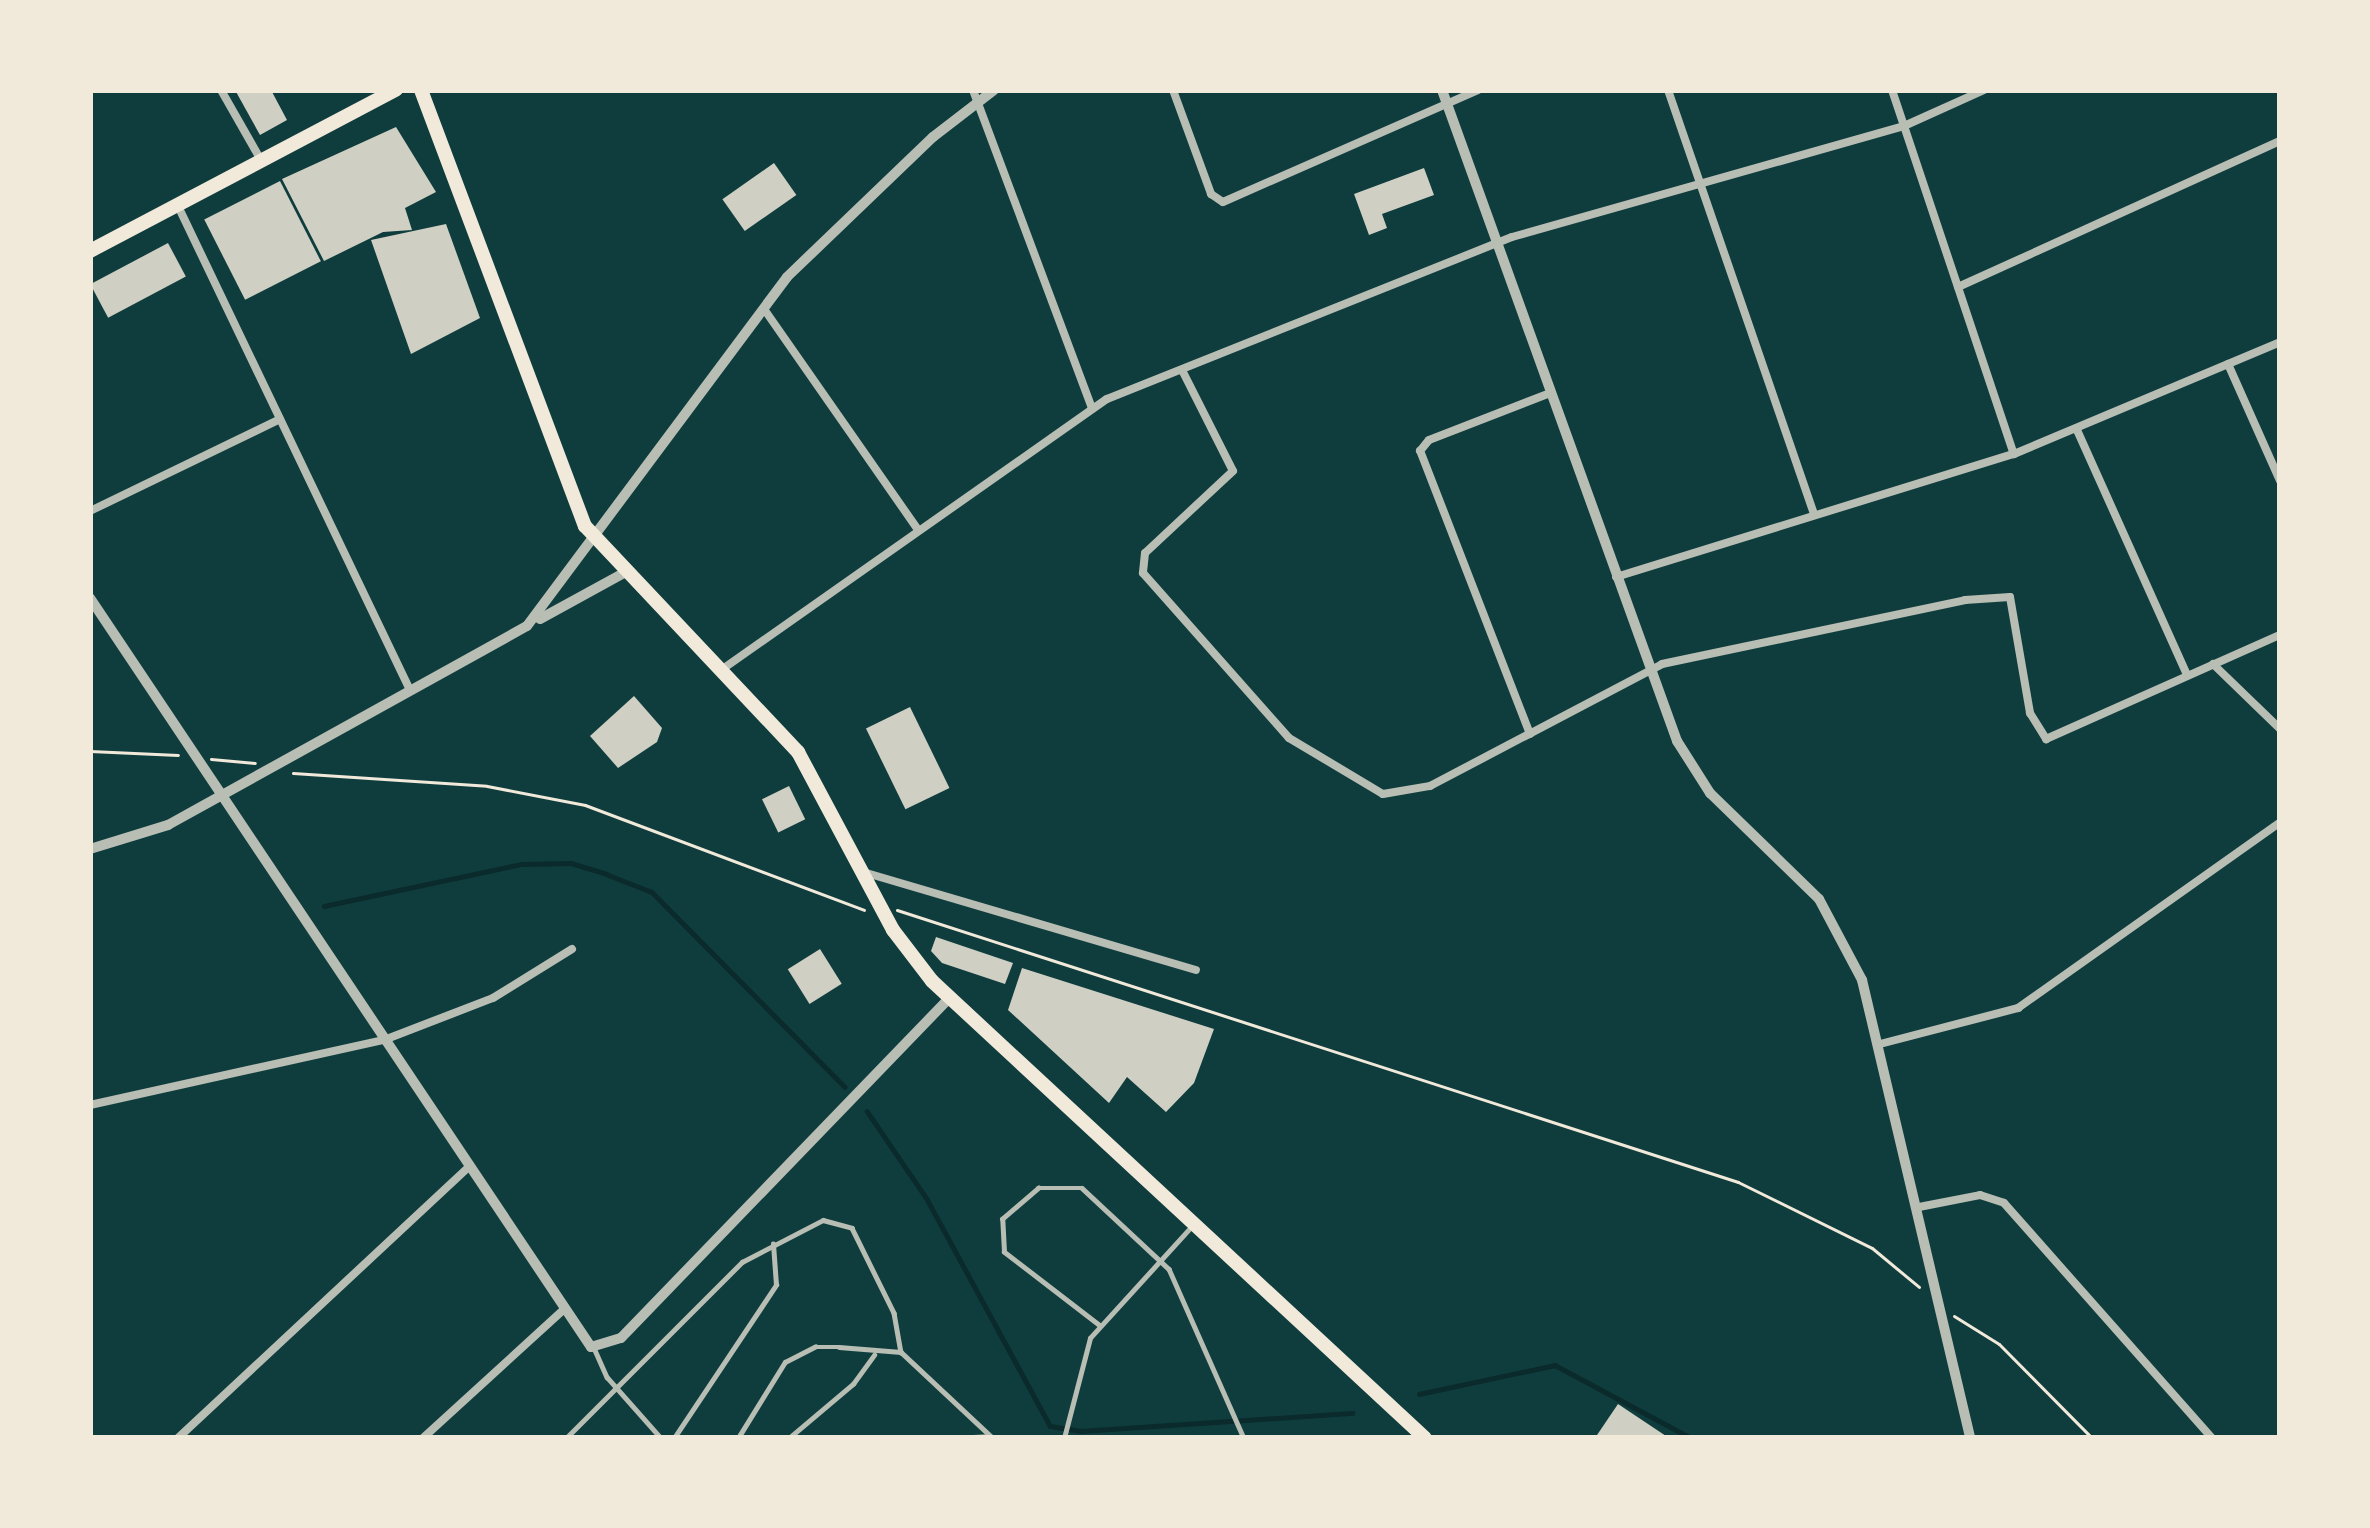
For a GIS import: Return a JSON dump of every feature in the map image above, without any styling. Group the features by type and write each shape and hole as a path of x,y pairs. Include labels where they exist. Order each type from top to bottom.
{"main road":[{"path":"90,250 396,90"},
{"path":"421,90 562,481 595,539 724,668 804,760 908,953 949,998 1425,1438"}],"street":[{"path":"221,90 262,161"},
{"path":"526,626 764,309 854,208 975,95 994,90"},
{"path":"1173,90 1211,194 1223,202 1444,95 1478,90"},
{"path":"1668,90 1814,515"},
{"path":"1892,90 2014,454"},
{"path":"724,668 1091,408 1496,243 1699,181 1904,126 1984,90"},
{"path":"975,95 1091,408"},
{"path":"1444,95 1648,669 1701,781 1798,874 1838,929 1880,1044 1970,1438"},
{"path":"1958,287 2280,141"},
{"path":"178,206 411,692"},
{"path":"764,309 918,530"},
{"path":"1616,577 2014,454 2280,342"},
{"path":"2228,364 2280,481"},
{"path":"1183,370 1233,471 1145,553 1142,570 1274,724 1320,763 1391,795 1430,786 1648,669 1883,615 2009,596 2030,712 2043,739 2280,635"},
{"path":"1530,734 1420,451 1429,440 1550,393"},
{"path":"90,511 280,418"},
{"path":"2077,430 2187,674"},
{"path":"90,849 144,836 626,572"},
{"path":"90,598 562,1311 594,1348 621,1338 949,998"},
{"path":"2213,664 2280,729"},
{"path":"1880,1044 2024,1004 2280,824"},
{"path":"862,872 1196,970"},
{"path":"90,1105 384,1040 493,998 572,949"},
{"path":"178,1438 469,1167"},
{"path":"1919,1207 1980,1195 2004,1204 2212,1438"},
{"path":"423,1438 562,1311"}],"lane":[{"path":"1100,1326 1009,1258 999,1238 1009,1209 1037,1188 1072,1184 1160,1260 1244,1438"},
{"path":"566,1438 742,1262 823,1220 852,1228 894,1313 901,1352 992,1437"},
{"path":"1064,1438 1100,1326 1193,1225"},
{"path":"674,1438 776,1285 773,1244"},
{"path":"738,1438 785,1362 814,1347 901,1352"},
{"path":"594,1348 616,1390 661,1438"},
{"path":"789,1438 853,1384 875,1353"},
{"path":"953,1438 992,1437"}],"path":[{"path":"90,751 180,755"},
{"path":"335,774 487,786 585,805 850,898"},
{"path":"945,929 1738,1182 1873,1248 1999,1344 2092,1438"}],"building":[{"path":"235,90 271,90 287,120 260,135"},
{"path":"396,127 436,192 405,208 412,230 383,232 324,261 282,179"},
{"path":"774,163 796,195 745,231 722,199"},
{"path":"1424,168 1434,195 1382,214 1387,228 1369,235 1354,194"},
{"path":"280,181 321,261 245,300 204,220"},
{"path":"446,224 480,318 411,354 371,240"},
{"path":"168,243 186,277 108,318 90,284"},
{"path":"634,696 662,728 657,742 618,768 590,736"},
{"path":"910,707 949,788 905,809 866,728"},
{"path":"789,786 805,819 778,832 762,799"},
{"path":"936,937 1013,963 1005,984 942,963 931,951"},
{"path":"820,949 842,984 810,1004 788,969"},
{"path":"1022,968 1214,1029 1194,1083 1166,1112 1127,1077 1109,1103 1008,1010"},
{"path":"1618,1404 1669,1438 1595,1438"}],"waterway":[{"path":"324,906 522,864 571,863 606,874 652,892 845,1087"},
{"path":"867,1111 927,1199 1050,1426 1080,1431 1352,1413"},
{"path":"1419,1394 1555,1365 1691,1438"}]}
